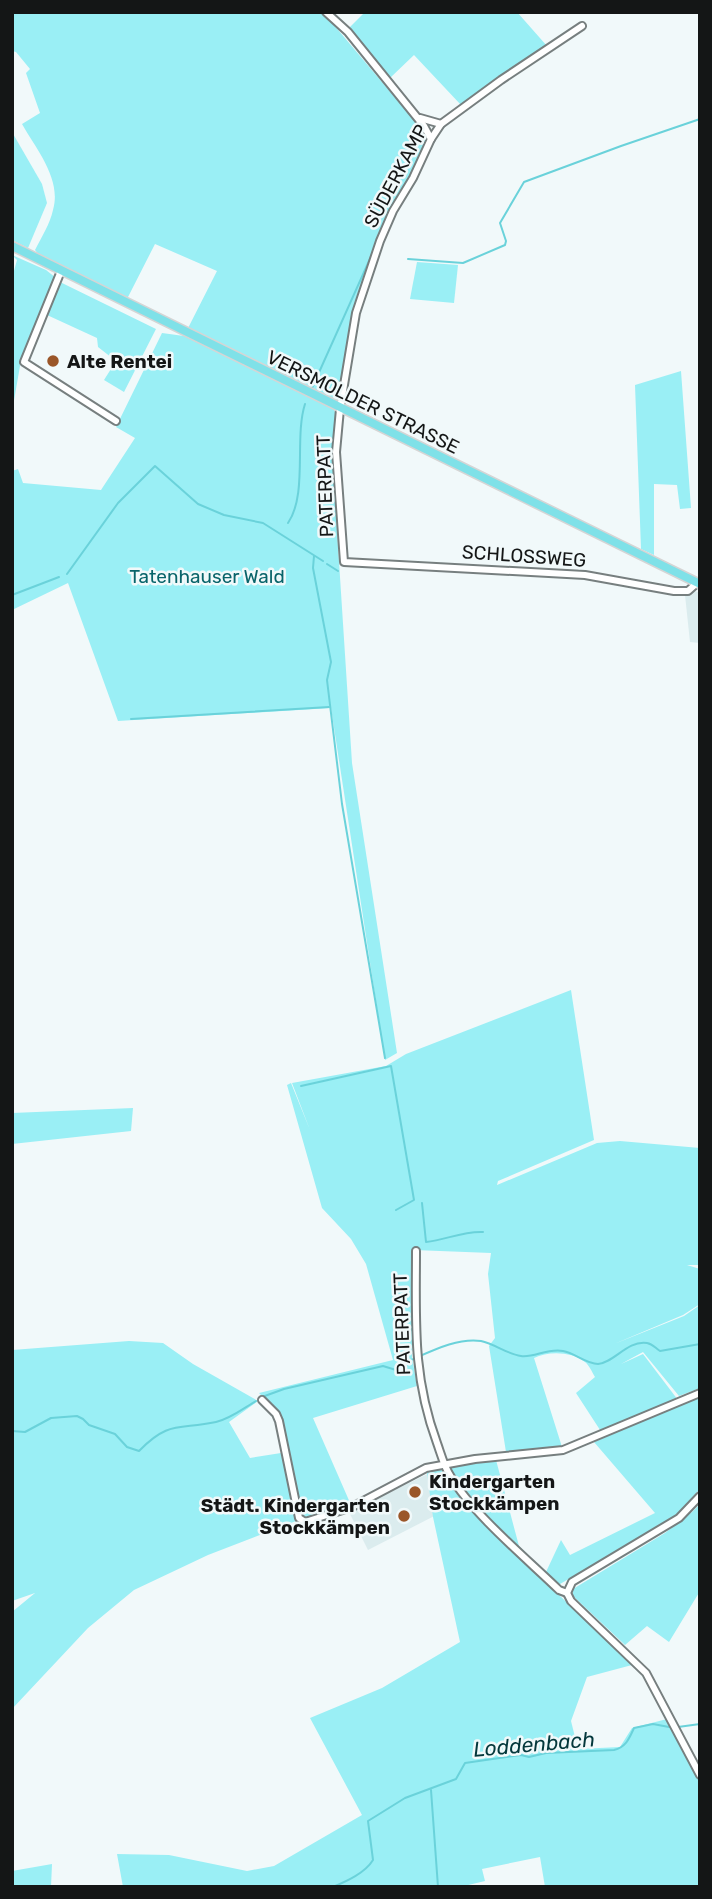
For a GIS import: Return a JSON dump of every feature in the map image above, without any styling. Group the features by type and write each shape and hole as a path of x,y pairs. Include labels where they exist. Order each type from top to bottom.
{"main road":[{"name":"VERSMOLDER STRASSE","path":"12,246 699,584"}],"street":[{"path":"326,12 348,32 432,139"},
{"name":"SÜDERKAMP","path":"340,409 356,313 370,269 393,211 441,124 582,26"},
{"path":"418,118 441,124"},
{"path":"61,271 24,362 116,421"},
{"name":"PATERPATT","path":"340,409 336,452 344,562"},
{"name":"SCHLOSSWEG","path":"344,562 585,575 674,591 688,591 699,584"},
{"name":"PATERPATT","path":"416,1251 416,1362 431,1427 444,1463 462,1493 559,1590 567,1592 571,1601 646,1672 700,1775"},
{"path":"262,1400 276,1414 302,1522 352,1507 412,1473 444,1463 563,1450 700,1393"},
{"path":"567,1592 572,1582 678,1518 700,1496"}],"shaded area":[{"path":"695,591 700,593 700,643 690,642 685,595"},
{"name":"Kindergarten Stockkämpen","path":"438,1469 444,1511 368,1550 349,1512"}],"green space":[{"name":"Tatenhauser Wald","path":"12,12 323,12 418,122 427,141 411,178 391,208 353,313 339,399 335,401 332,453 352,763 397,1053 385,1060 331,708 118,721 68,583 12,610 12,471 18,469 23,483 101,490 135,438 116,427 162,333 184,336 217,271 155,244 127,299 39,255 35,250 52,215 54,187 46,165 22,124 40,113 26,73 30,69 16,52 12,51"},
{"path":"365,12 517,12 547,46 461,105 414,55 390,78 348,29"},
{"path":"12,132 42,184 47,203 28,248 12,240"},
{"path":"12,255 46,270 56,278 20,366 12,412 12,278 17,260"},
{"path":"417,262 458,265 454,303 410,299"},
{"path":"60,282 156,329 124,392 104,380 116,361 98,347 97,338 47,315"},
{"path":"681,371 691,508 680,509 677,485 654,484 654,555 641,549 635,385"},
{"path":"571,990 594,1140 498,1181 497,1185 597,1143 620,1141 700,1148 700,1265 687,1265 700,1269 700,1304 683,1315 614,1344 684,1316 700,1305 700,1388 679,1396 643,1352 621,1364 643,1354 678,1400 602,1433 576,1393 595,1377 588,1365 579,1358 566,1354 540,1356 534,1358 562,1447 506,1452 489,1346 495,1338 488,1274 491,1253 414,1250 412,1357 417,1386 313,1418 351,1505 306,1519 301,1516 283,1423 279,1413 259,1393 393,1360 366,1264 351,1239 322,1208 287,1085 291,1083 310,1130 292,1083 386,1066 406,1054"},
{"path":"133,1108 131,1131 12,1144 12,1113"},
{"path":"129,1341 163,1343 193,1364 258,1401 229,1422 250,1458 281,1453 296,1521 208,1555 134,1590 88,1628 12,1709 12,1612 35,1593 12,1601 12,1350"},
{"path":"700,1397 700,1489 676,1515 660,1526 560,1584 558,1594 632,1665 587,1677 571,1721 578,1749 620,1747 632,1728 667,1719 700,1780 700,1887 545,1887 540,1857 482,1869 485,1881 460,1887 123,1887 117,1854 169,1855 247,1871 274,1866 362,1815 310,1718 382,1688 460,1642 433,1517 427,1473 450,1466 496,1460 519,1546 546,1572 561,1540 570,1555 655,1513 594,1442"},
{"path":"700,1504 700,1591 669,1642 647,1626 625,1645 573,1596 573,1589 665,1533"},
{"path":"52,1864 51,1887 12,1887 12,1871"}],"waterway":[{"path":"408,259 463,263 505,245 500,223 524,182 700,119"},
{"path":"312,388 373,252"},
{"path":"288,523 298,497 305,404"},
{"path":"67,574 118,503 155,466 198,504 224,515 263,523 323,561"},
{"path":"314,556 313,568 331,662 327,680 342,804 385,1058"},
{"path":"327,564 338,571"},
{"path":"12,595 59,577"},
{"path":"131,719 329,707"},
{"path":"301,1086 391,1066 414,1200 396,1210"},
{"path":"422,1203 426,1242 483,1232"},
{"path":"262,1397 284,1389 383,1366 396,1370 422,1355 462,1341 481,1341 521,1356 563,1351 598,1364 640,1343 649,1344 660,1351 700,1344"},
{"path":"12,1431 25,1432 51,1418 77,1416 89,1425 115,1434 127,1447 139,1451 167,1430 221,1421 256,1401"},
{"name":"Loddenbach","path":"333,1887 361,1873 373,1860 368,1821 405,1798 456,1779 465,1763 521,1755 529,1757 546,1753 614,1750 624,1745 634,1728 653,1724 669,1727"},
{"name":"Loddenbach","path":"678,1727 700,1724"},
{"path":"431,1790 438,1887"}],"place":[{"name":"Alte Rentei","path":"53,361"},
{"name":"Kindergarten Stockkämpen","path":"415,1492"},
{"name":"Städt. Kindergarten Stockkämpen","path":"404,1516"}]}
